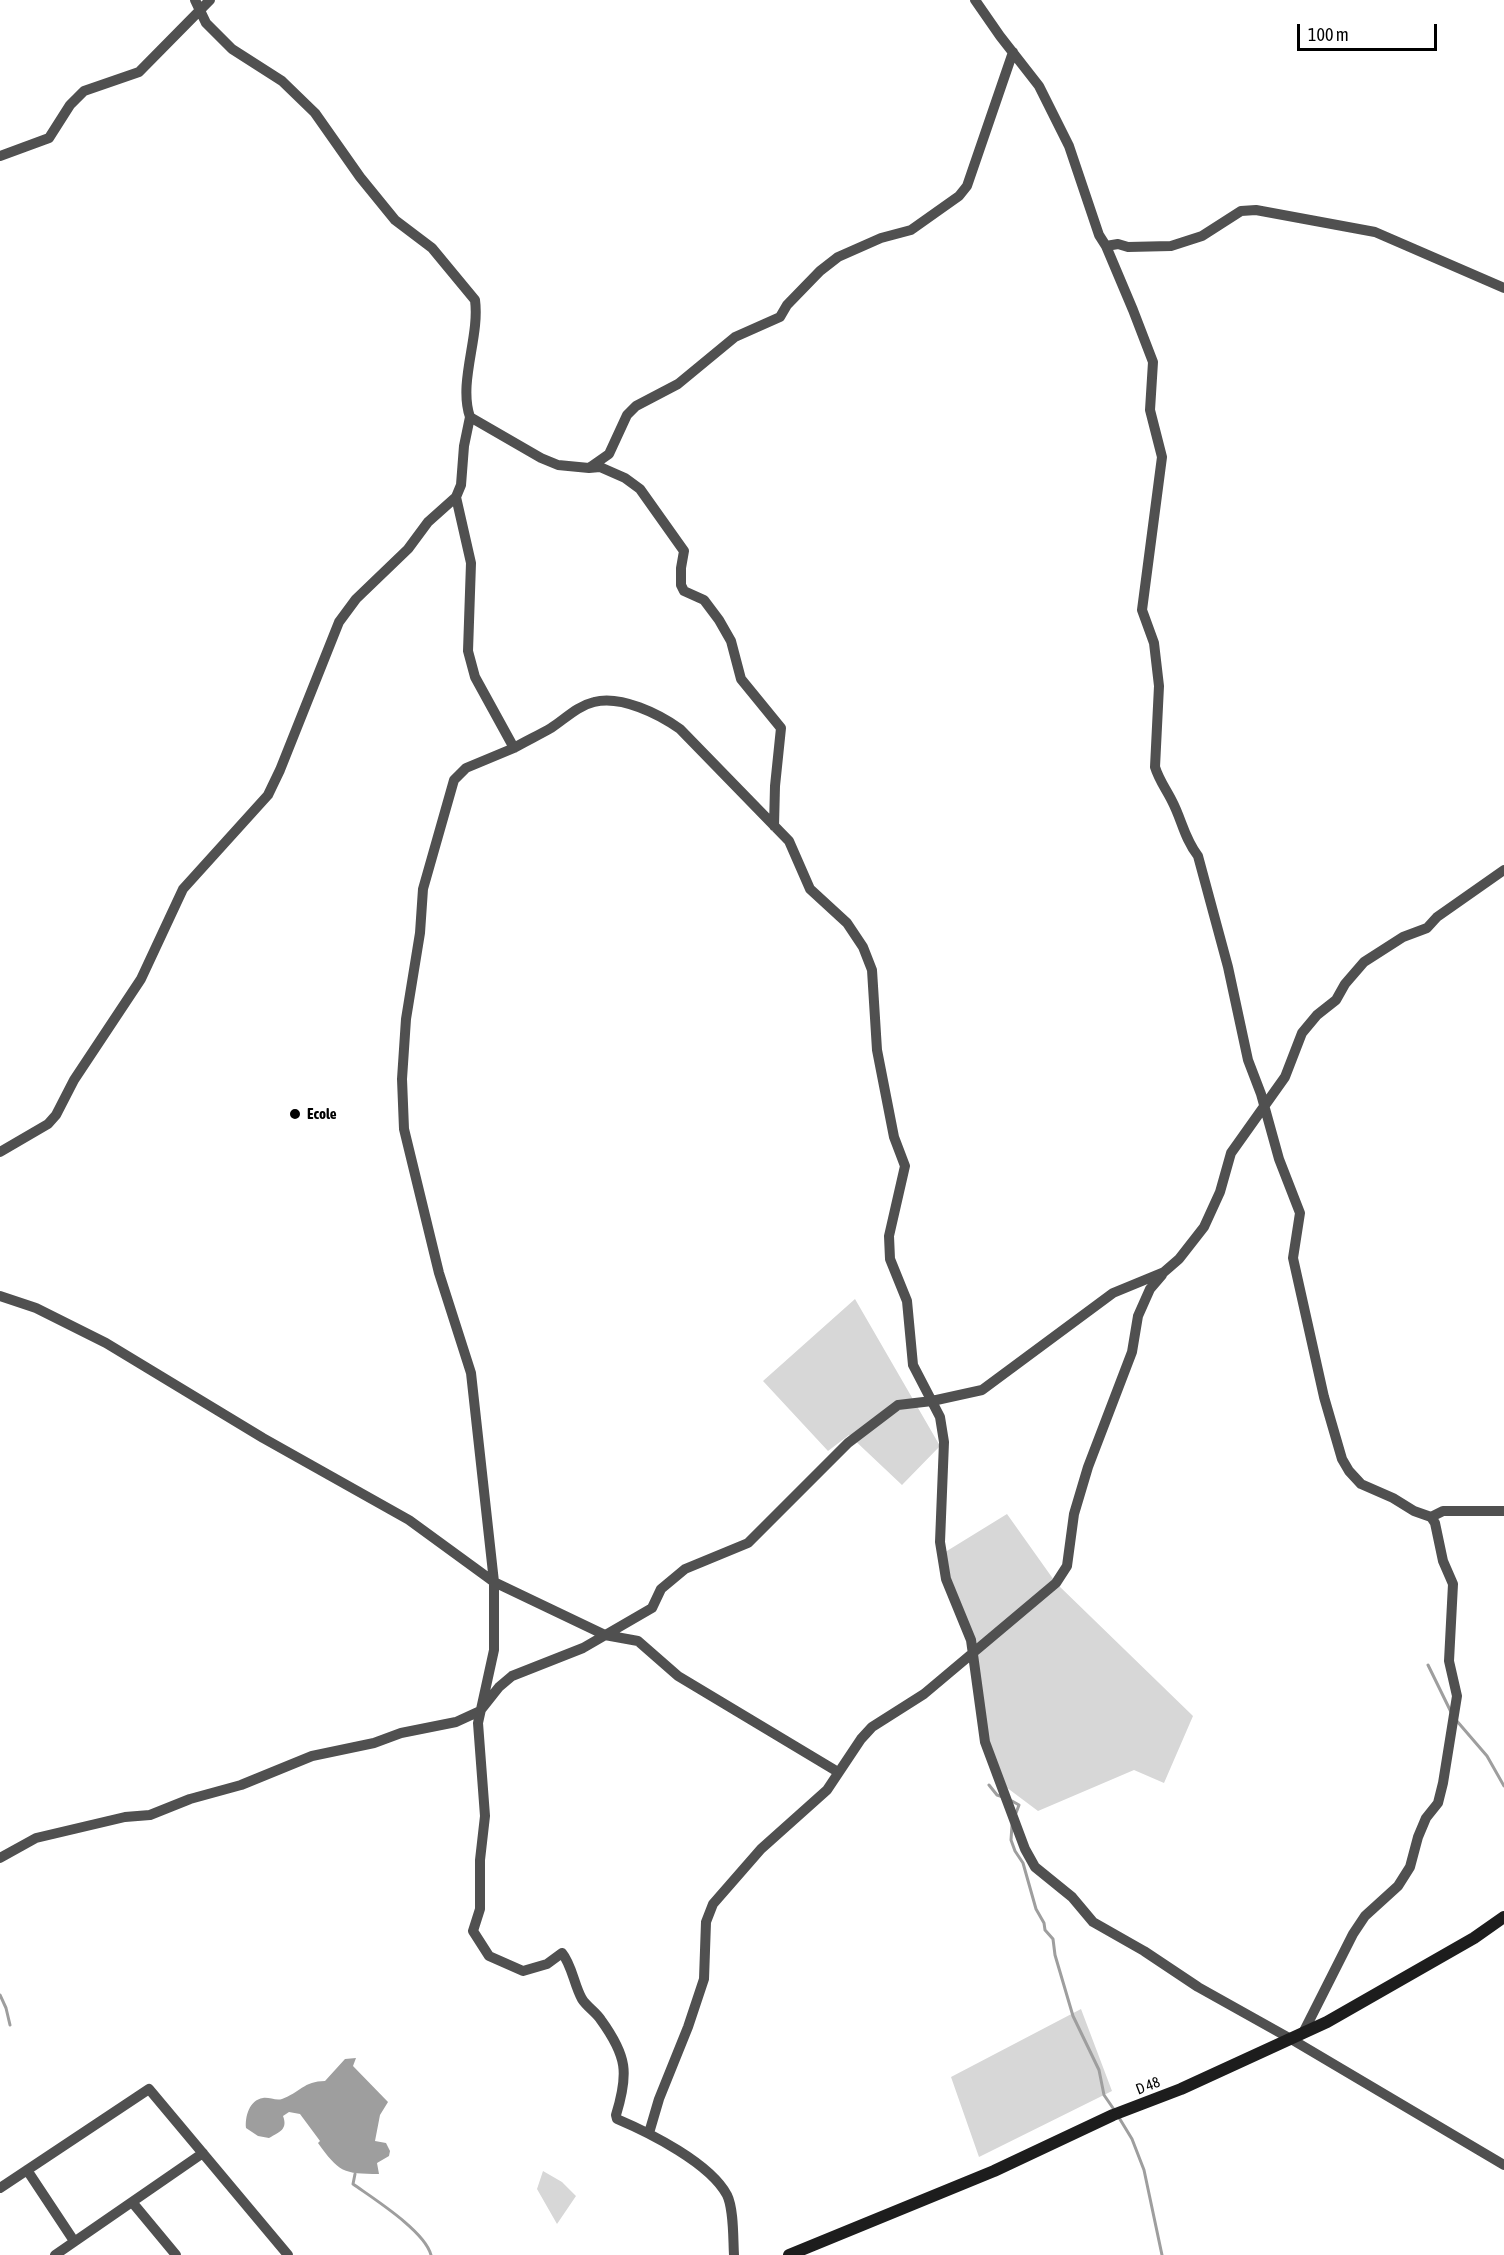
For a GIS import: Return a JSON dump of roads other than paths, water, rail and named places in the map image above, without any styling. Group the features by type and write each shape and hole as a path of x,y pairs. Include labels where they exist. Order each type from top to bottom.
{"street":[{"path":"0,156 49,138 70,105 84,91 139,72 198,5 210,0"},
{"path":"975,0 1039,86 1069,146 1098,236 1106,246 1153,362 1150,410 1162,457 1142,610 1154,643 1159,686 1155,767 1159,780 1173,802 1188,843 1198,856 1228,967 1248,1060 1265,1108 1279,1159 1300,1213 1293,1258 1324,1396 1342,1459 1361,1484 1393,1498 1414,1511 1431,1517 1435,1523 1443,1561 1453,1584 1449,1661 1457,1696 1438,1803 1426,1818 1410,1867 1398,1886 1365,1916 1353,1934 1303,2033"},
{"path":"0,1152 48,1124 56,1115 74,1080 141,979 183,889 268,795 339,622 356,599 408,549 429,522 456,497 461,485 464,446 470,417 467,408 468,382 473,348 475,300 432,248 395,220 360,177 315,113 282,81 232,49 206,22 198,5"},
{"path":"589,468 609,454 627,415 636,406 678,384 735,338 780,317 787,305 803,288 838,257 881,238 911,230 959,196 967,186 1013,52"},
{"path":"1106,246 1118,244 1171,246 1202,236 1241,211 1256,210 1375,232 1504,288"},
{"path":"470,417 558,465 600,467 625,478 640,489 684,551 681,577 684,591 704,600 719,620 730,641 741,679 781,728 775,786 774,826"},
{"path":"456,497 471,563 468,651 475,678 514,748"},
{"path":"734,2255 727,2195 703,2168 649,2133 617,2119 625,2073 624,2062 600,2018 584,2002 562,1953 547,1964 523,1971 489,1956 472,1931 480,1909 480,1860 484,1816 478,1723 495,1650 495,1582 471,1373 439,1273 404,1129 402,1079 406,1019 420,933 423,889 454,780 466,768 514,748 552,728 577,709 595,701 638,705 680,729 789,841 810,889 847,923 863,946 872,970 877,1050 894,1137 905,1166 889,1236 890,1259 907,1301 913,1365 940,1417 944,1442 940,1542 946,1579 971,1640 985,1742 1025,1849 1035,1867 1072,1897 1093,1922 1144,1951 1198,1987 1291,2039 1504,2165"},
{"path":"649,2133 658,2099 688,2028 704,1979 706,1922 713,1904 761,1850 827,1790 861,1739 872,1727 924,1694 1056,1583 1067,1566 1074,1514 1088,1467 1132,1352 1138,1316 1150,1289 1179,1259 1204,1227 1220,1192 1232,1153 1246,1129 1265,1108 1285,1077 1302,1033 1317,1015 1336,1000 1345,984 1364,962 1402,937 1426,928 1437,917 1504,870"},
{"path":"0,1856 36,1838 125,1817 150,1815 190,1799 241,1785 312,1756 374,1743 401,1733 456,1722 480,1711 512,1676 583,1648 652,1608 661,1589 685,1569 748,1543 848,1443 898,1405 932,1401 982,1390 1113,1293 1164,1272"},
{"path":"0,1296 36,1308 106,1343 263,1438 409,1520 495,1582 605,1635 638,1641 678,1676 838,1772"},
{"path":"1431,1517 1443,1511 1504,1512"},
{"name":"D 48","path":"789,2255 994,2171 1327,2022 1474,1938 1504,1917"},
{"path":"0,2188 149,2089 288,2255"},
{"path":"55,2255 203,2153"},
{"path":"27,2170 74,2241"},
{"path":"132,2202 176,2255"}],"waterway":[{"path":"1428,1665 1451,1712"},
{"path":"1456,1720 1487,1756 1504,1786"},
{"path":"989,1785 997,1795 1003,1797"},
{"path":"1012,1801 1019,1805 1016,1813"},
{"path":"1012,1825 1011,1840 1023,1863 1036,1909 1044,1923 1045,1930 1053,1939 1055,1955 1073,2016 1099,2070 1104,2095 1115,2111"},
{"path":"0,1995 10,2025"},
{"path":"1118,2116 1132,2139 1144,2170 1162,2255"},
{"path":"355,2174 353,2184 409,2226 427,2246 431,2255"}],"place":[{"name":"Ecole","path":"295,1114"}]}
